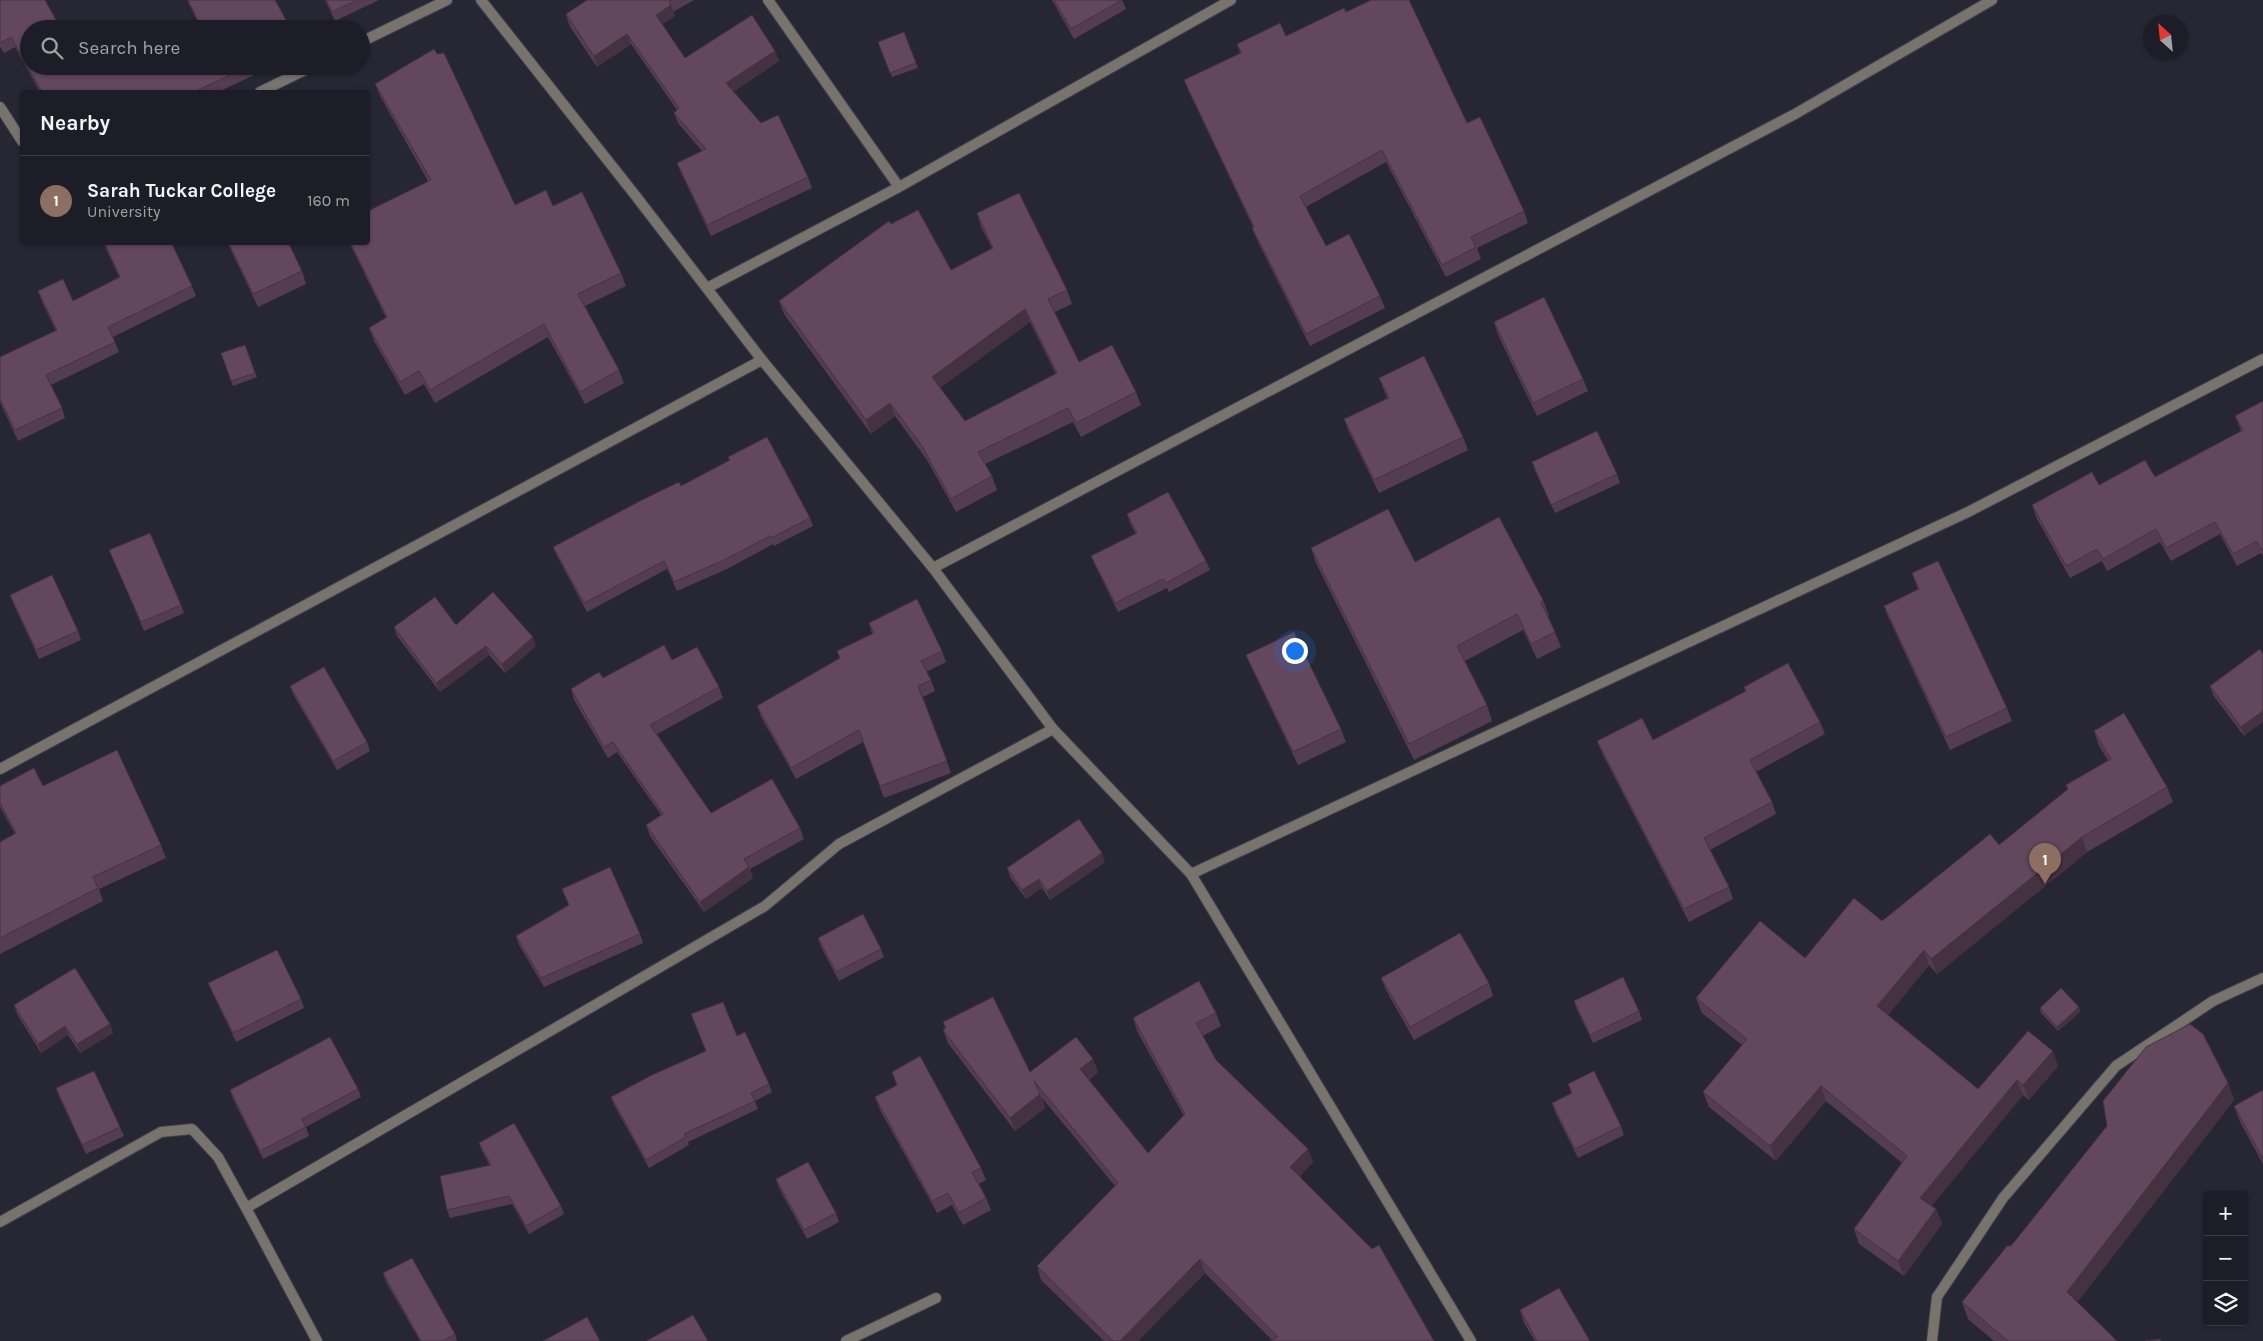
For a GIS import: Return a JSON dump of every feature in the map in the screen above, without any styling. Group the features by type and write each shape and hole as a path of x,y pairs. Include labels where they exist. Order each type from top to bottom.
{"street":[{"path":"370,38 447,0"},
{"path":"481,0 762,360 933,568 1053,729 1191,874 1471,1341"},
{"path":"768,0 899,187"},
{"path":"707,288 899,187 1231,0"},
{"path":"933,568 1795,114 1992,0"},
{"path":"264,90 295,75"},
{"path":"0,107 20,138"},
{"path":"1191,874 1968,512 2263,359"},
{"path":"0,769 762,360"},
{"path":"246,1208 765,906 839,844 1053,729"},
{"path":"1932,1341 1937,1297 2003,1198 2116,1066 2213,1001 2263,978"},
{"path":"0,1222 161,1132 192,1129 218,1157 317,1341"},
{"path":"846,1341 936,1298"}],"building":[{"path":"0,0 45,0 56,20 20,20 20,53 11,37 0,43"},
{"path":"188,0 275,0 286,20 198,20"},
{"path":"326,0 357,0 332,12"},
{"path":"587,0 671,0 669,2 671,5 656,15 685,58 752,15 775,51 726,83 761,123 778,115 808,177 707,225 677,163 706,149 674,113 679,108 627,34 594,56 566,14"},
{"path":"1054,0 1122,0 1071,29"},
{"path":"1371,0 1409,0 1467,123 1480,117 1524,211 1471,237 1476,247 1442,265 1382,150 1300,196 1326,246 1349,234 1380,296 1306,334 1252,228 1254,227 1184,80 1241,53 1237,44 1280,23 1286,36 1344,8 1346,12"},
{"path":"904,32 916,63 890,73 878,42"},
{"path":"434,49 437,54 444,53 515,205 546,190 553,206 582,192 621,273 578,294 619,370 580,392 544,324 430,390 419,371 400,382 369,328 387,317 351,245 370,245 370,210 431,180 375,84"},
{"path":"32,75 230,75 198,90 41,90"},
{"path":"1019,193 1067,290 1048,299 1079,362 1112,345 1136,392 1076,423 1068,408 978,452 992,476 951,499 922,446 890,403 866,420 779,301 889,221 891,224 918,210 951,270 993,248 977,213","holes":["1025,309 1057,373 965,421 932,377"]},
{"path":"105,245 172,245 192,286 108,327 115,342 46,375 62,408 15,430 0,399 0,357 57,330 38,291 63,279 73,301 120,277"},
{"path":"229,245 289,245 302,271 253,294"},
{"path":"1544,297 1583,379 1533,403 1494,322"},
{"path":"245,345 255,373 231,381 221,353"},
{"path":"1424,356 1463,437 1374,480 1344,419 1389,398 1379,378"},
{"path":"2263,401 2263,552 2257,541 2233,554 2215,522 2166,548 2156,529 2103,559 2097,549 2066,566 2032,505 2092,472 2099,485 2145,460 2155,477 2243,430 2235,416"},
{"path":"1597,431 1617,474 1551,505 1532,462"},
{"path":"767,437 810,518 674,582 664,561 584,603 553,547 679,482 681,486 730,460 728,457"},
{"path":"1168,492 1206,561 1166,583 1163,579 1115,603 1091,556 1137,533 1127,514"},
{"path":"1388,509 1415,562 1499,517 1543,600 1541,602 1555,632 1531,644 1517,614 1457,646 1487,705 1409,744 1311,548"},
{"path":"150,533 181,605 141,622 109,550"},
{"path":"1938,561 2007,708 1946,737 1884,606 1919,589 1912,573"},
{"path":"52,575 78,631 36,650 10,595"},
{"path":"493,592 533,637 502,664 486,646 436,683 394,627 435,597 456,625"},
{"path":"917,599 942,651 921,661 931,680 918,686 947,761 880,786 859,730 791,768 757,706 840,658 837,651 874,633 869,623"},
{"path":"1294,632 1341,729 1293,752 1246,655"},
{"path":"664,645 672,660 697,647 719,687 650,725 711,813 772,779 800,828 744,859 749,867 700,902 646,825 663,814 613,742 604,747 571,689 599,672 603,678"},
{"path":"2260,649 2263,654 2263,711 2241,727 2210,686"},
{"path":"1788,663 1820,722 1750,760 1772,802 1704,838 1729,887 1684,909 1597,741 1642,718 1653,740 1746,691 1744,687"},
{"path":"324,667 367,742 333,761 290,686"},
{"path":"2124,713 2167,787 2082,837 1931,959 1924,950 1877,1006 1978,1089 2028,1031 2053,1051 2023,1085 2017,1080 1920,1198 1936,1209 1898,1261 1854,1229 1907,1156 1821,1086 1770,1146 1703,1092 1747,1039 1696,998 1760,921 1805,958 1854,898 1882,921 1990,834 1999,845 2068,789 2066,785 2111,759 2094,731"},
{"path":"117,750 161,845 93,877 98,888 0,938 0,842 16,833 0,803 0,786 34,768 43,786"},
{"path":"1079,819 1102,853 1047,891 1039,879 1022,890 1007,868"},
{"path":"610,867 640,934 541,978 516,936 569,905 562,889"},
{"path":"863,914 881,949 836,972 818,938"},
{"path":"1460,933 1489,983 1410,1027 1381,978"},
{"path":"277,950 301,999 233,1033 208,983"},
{"path":"75,968 110,1024 77,1044 65,1026 38,1044 14,1005"},
{"path":"1623,977 1639,1011 1590,1035 1574,1001"},
{"path":"1199,981 1216,1013 1196,1023 1216,1060 1308,1149 1290,1167 1372,1249 1379,1245 1434,1341 1270,1341 1278,1337 1200,1259 1120,1341 1113,1341 1037,1266 1118,1183 1034,1081 1040,1094 1010,1118 943,1030 946,1028 943,1022 993,997 1030,1072 1076,1037 1093,1059 1080,1069 1148,1153 1185,1114 1133,1018"},
{"path":"2061,988 2079,1007 2057,1027 2040,1008"},
{"path":"723,1002 737,1036 745,1032 769,1084 751,1093 755,1101 684,1134 686,1137 646,1160 611,1097 652,1075 706,1051 691,1014"},
{"path":"2190,1024 2203,1034 2228,1083 2067,1292 2117,1341 2008,1341 1962,1302 2007,1246 2011,1246 2107,1126 2103,1101 2146,1047"},
{"path":"330,1037 358,1089 302,1119 306,1127 260,1151 230,1090"},
{"path":"920,1056 981,1168 972,1172 986,1198 959,1213 948,1193 932,1201 875,1097 897,1085 892,1072"},
{"path":"94,1071 120,1127 82,1145 56,1088"},
{"path":"1594,1071 1621,1126 1575,1149 1552,1103 1572,1093 1568,1084"},
{"path":"2263,1090 2263,1159 2234,1106"},
{"path":"514,1123 561,1206 526,1226 509,1196 447,1210 440,1176 491,1165 479,1143"},
{"path":"808,1162 836,1213 804,1230 776,1179"},
{"path":"412,1258 455,1334 443,1341 421,1341 383,1273"},
{"path":"1559,1288 1590,1341 1537,1341 1520,1310"},
{"path":"693,1315 708,1341 646,1341"},
{"path":"587,1317 600,1341 543,1341"},
{"path":"2160,1339 2161,1341 2145,1341"}],"place":[{"name":"Sarah Tuckar College","path":"2045,884"}]}
